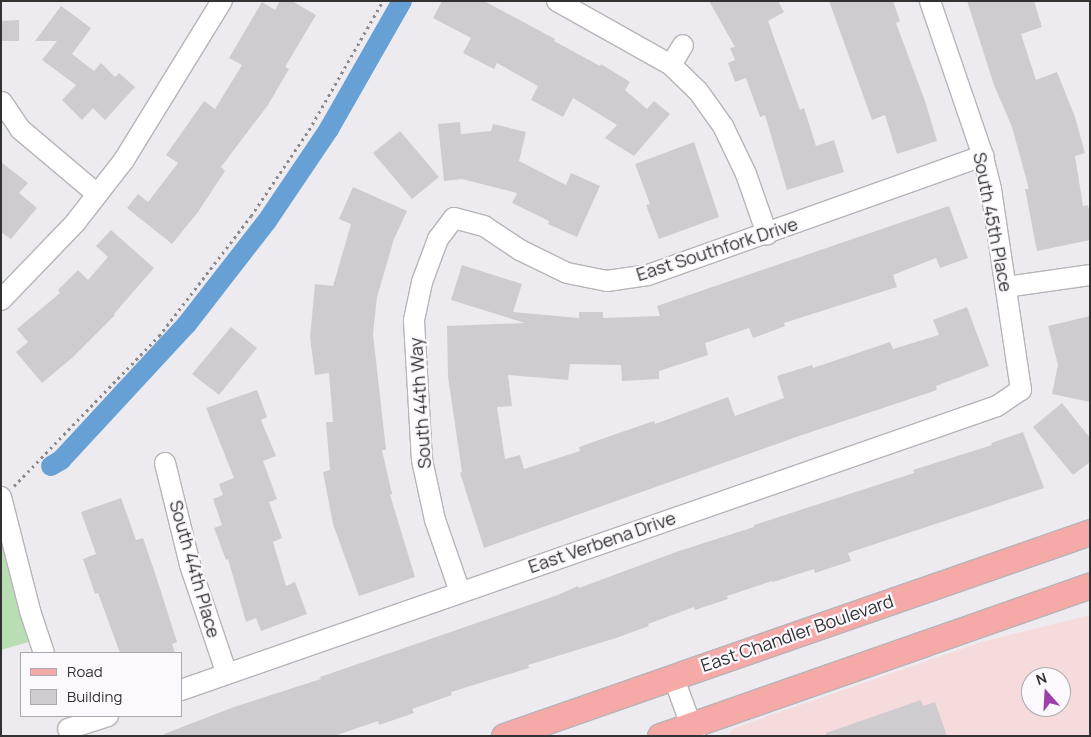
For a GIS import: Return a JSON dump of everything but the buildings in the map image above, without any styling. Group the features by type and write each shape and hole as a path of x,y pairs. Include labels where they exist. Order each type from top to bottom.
{"main road":[{"name":"East Chandler Boulevard","path":"504,736 1090,532"},
{"path":"660,736 693,730 1090,585"}],"street":[{"path":"1,300 75,223 124,160 222,1"},
{"path":"557,1 672,65 698,91 723,126 746,174 767,234"},
{"name":"South 45th Place","path":"930,1 982,156 991,189 1021,390"},
{"path":"672,65 683,45"},
{"path":"2,102 20,129 97,194"},
{"name":"East Southfork Drive","path":"454,218 484,226 520,250 567,274 607,281 648,275 982,156"},
{"name":"South 44th Way","path":"454,218 438,239 422,282 414,320 422,460 435,520 460,592"},
{"path":"1006,287 1090,275"},
{"name":"East Verbena Drive","path":"182,690 997,406 1021,390"},
{"name":"South 44th Place","path":"165,463 190,566 227,674"},
{"path":"1,498 30,610 44,652"},
{"path":"674,676 693,730"},
{"path":"68,727 104,717"}],"path":[{"path":"1,498 158,336 252,216 309,130 383,1"}],"shaded area":[{"path":"1090,615 1090,736 728,736 733,729 981,642"}],"green space":[{"path":"1,497 39,639 1,650"}],"waterway":[{"path":"51,466 61,460 187,324 267,221 329,129 402,1"}]}
